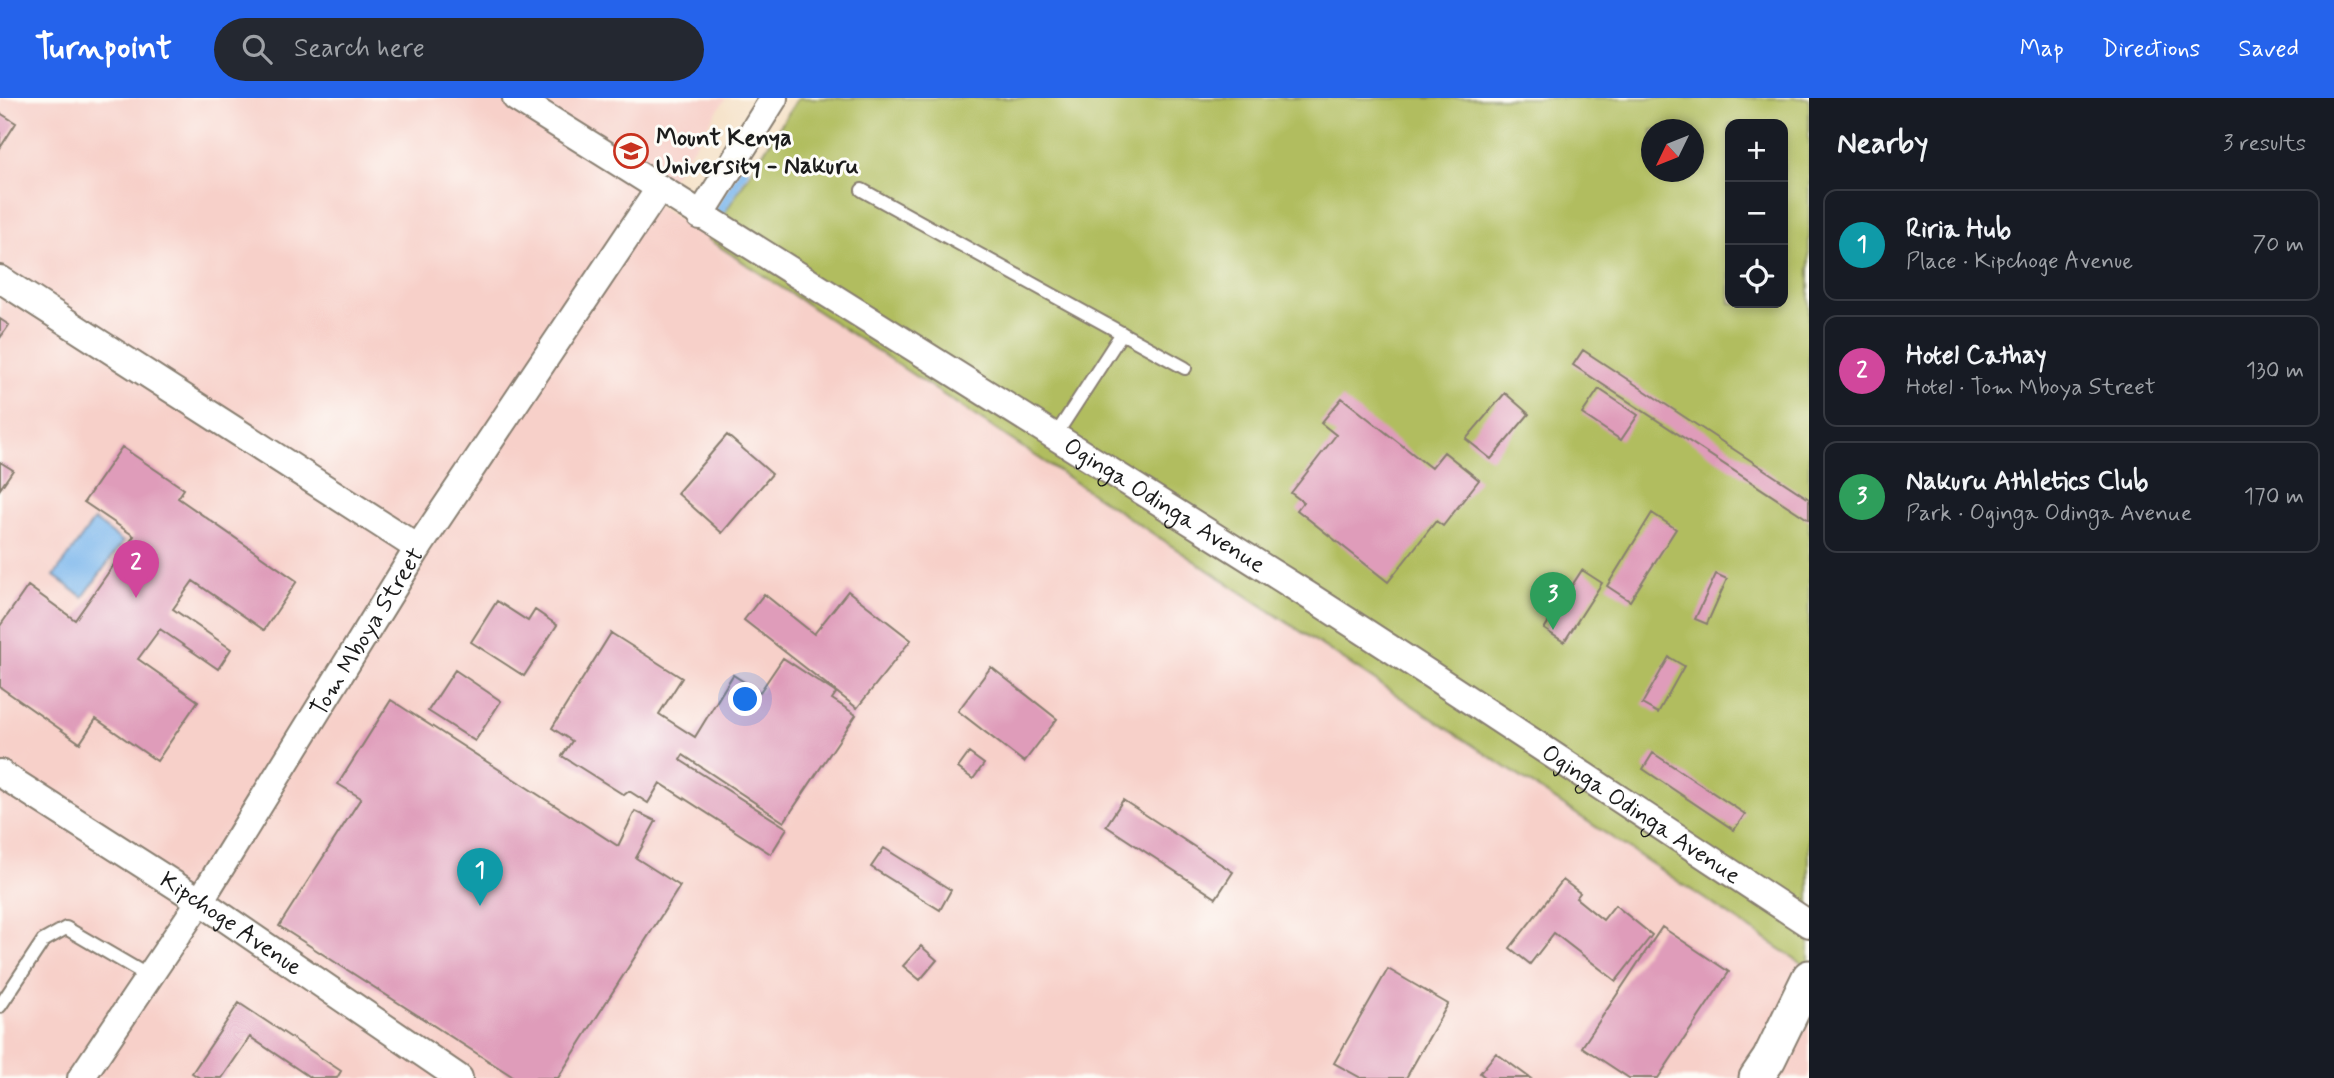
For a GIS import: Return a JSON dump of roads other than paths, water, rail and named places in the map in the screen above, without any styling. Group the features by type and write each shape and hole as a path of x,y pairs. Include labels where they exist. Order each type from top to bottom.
{"street":[{"name":"Oginga Odinga Avenue","path":"516,98 1322,604 1809,924"},
{"path":"701,216 774,98"},
{"name":"Tom Mboya Street","path":"80,1078 200,901 418,548 659,189"},
{"path":"0,279 418,548"},
{"name":"Kipchoge Avenue","path":"0,774 200,901 459,1078"},
{"path":"1756,1078 1769,1059 1809,977"}],"lane":[{"path":"862,190 1185,368"},
{"path":"1055,436 1122,333"},
{"path":"0,1006 43,941 66,928 150,976"}],"water":[{"path":"94,520 123,542 83,597 54,576"}],"waterway":[{"path":"714,220 744,170"}],"place":[{"name":"Mount Kenya University - Nakuru","path":"631,151"},
{"name":"Hotel Cathay","path":"136,598"},
{"name":"Nakuru Athletics Club","path":"1553,630"},
{"name":"Riria Hub","path":"480,906"}]}
